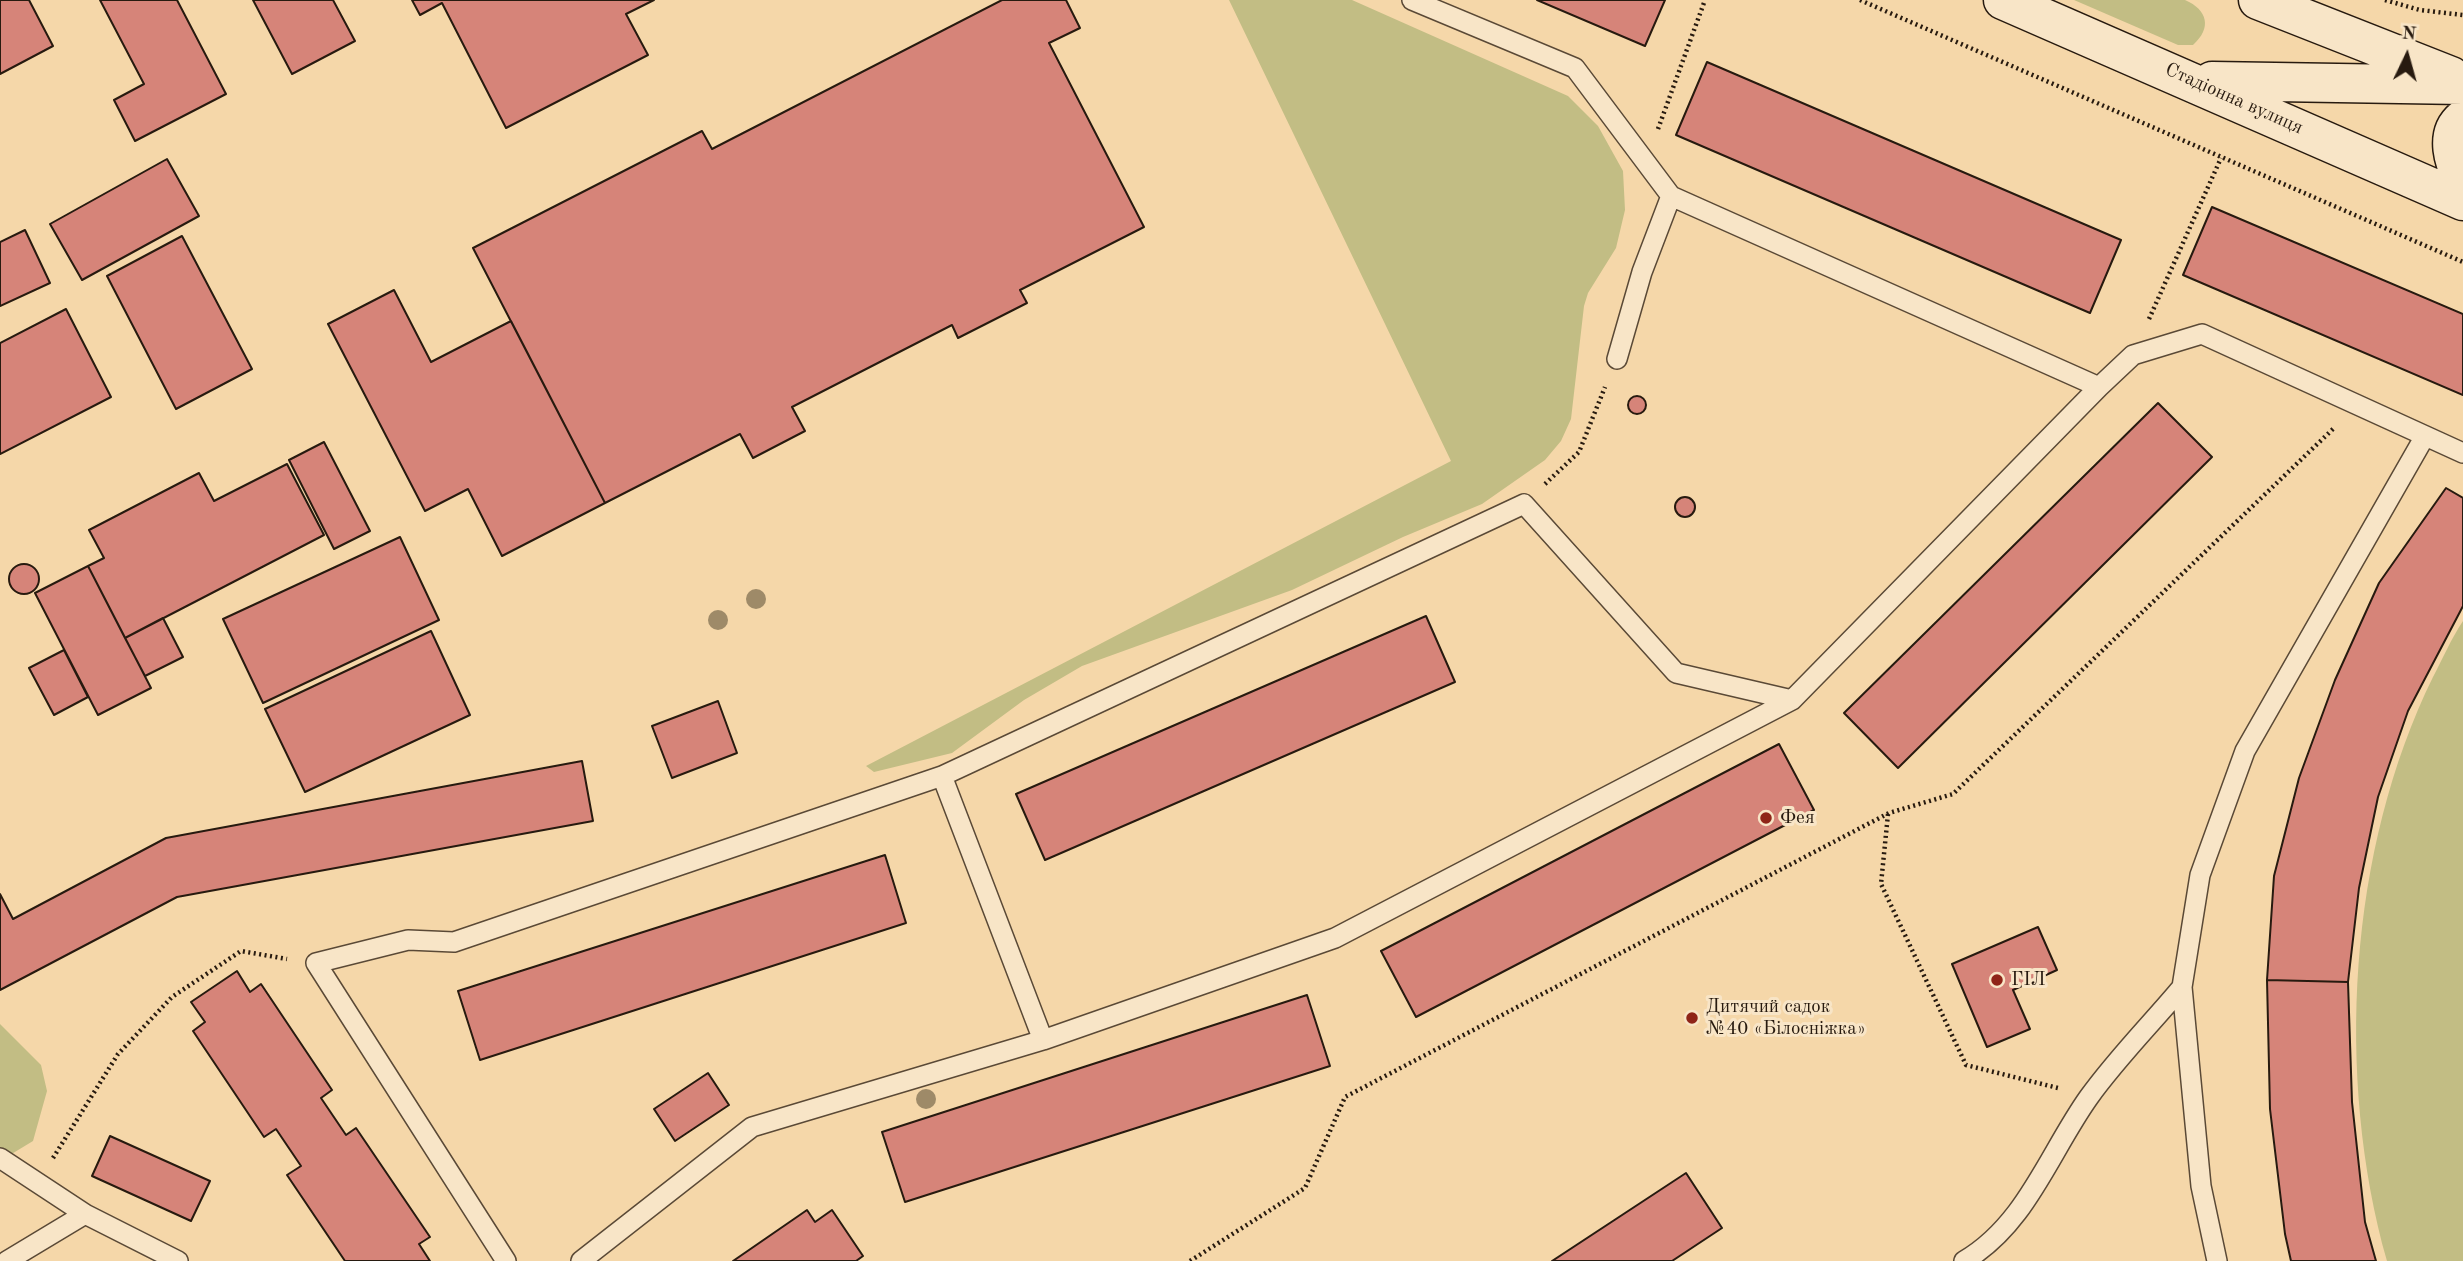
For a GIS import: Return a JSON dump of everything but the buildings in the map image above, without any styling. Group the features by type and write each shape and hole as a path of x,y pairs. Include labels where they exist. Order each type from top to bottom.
{"street":[{"name":"Стадіонна вулиця","path":"2003,0 2463,201"},
{"path":"2258,0 2463,83"},
{"path":"2193,81 2463,83"},
{"path":"2463,119 2457,124 2452,143 2455,164 2463,181"}],"lane":[{"path":"1412,0 1575,68 1671,195 2099,387"},
{"path":"1617,359 1642,271 1671,195"},
{"path":"581,1261 752,1127 1043,1040 1335,938 1792,700 2133,355 2202,334 2463,453"},
{"path":"2217,1261 2201,1186 2182,986 2200,875 2245,751 2425,436"},
{"path":"506,1261 316,963 408,940 454,942 942,776 1524,504 1676,673 1792,700"},
{"path":"942,776 1043,1040"},
{"path":"1964,1261 1982,1250 2012,1221 2090,1097 2182,986"},
{"path":"0,1158 85,1214 178,1261"},
{"path":"6,1261 85,1214"}],"path":[{"path":"1646,159 1705,0"},
{"path":"1860,0 2463,262"},
{"path":"2385,0 2420,10 2463,15"},
{"path":"2133,355 2221,158"},
{"path":"1524,504 1579,452 1617,359"},
{"path":"1190,1261 1305,1188 1345,1097 1889,813 1953,794 2358,405"},
{"path":"1889,813 1881,884 1966,1065 2090,1097"},
{"path":"38,1183 118,1054 172,997 241,951 316,963"}],"shaded area":[{"path":"1229,0 1352,0 1568,96 1598,126 1623,171 1625,210 1616,248 1588,293 1584,306 1571,419 1561,441 1545,460 1482,504 1403,537 1292,590 1082,666 1024,700 952,753 874,772 866,766 1451,461"},
{"path":"2074,0 2185,0 2203,14 2205,26 2193,45 2178,45"},
{"path":"2463,621 2463,1261 2387,1261 2371,1190 2360,1116 2356,1041 2359,965 2367,889 2383,815 2404,744 2433,677"},
{"path":"0,1024 41,1065 47,1091 33,1141 0,1161"}],"place":[{"name":"Фея","path":"1766,818"},
{"name":"ГІЛ","path":"1997,980"},
{"name":"Дитячий садок №40 «Білосніжка»","path":"1692,1018"}]}
